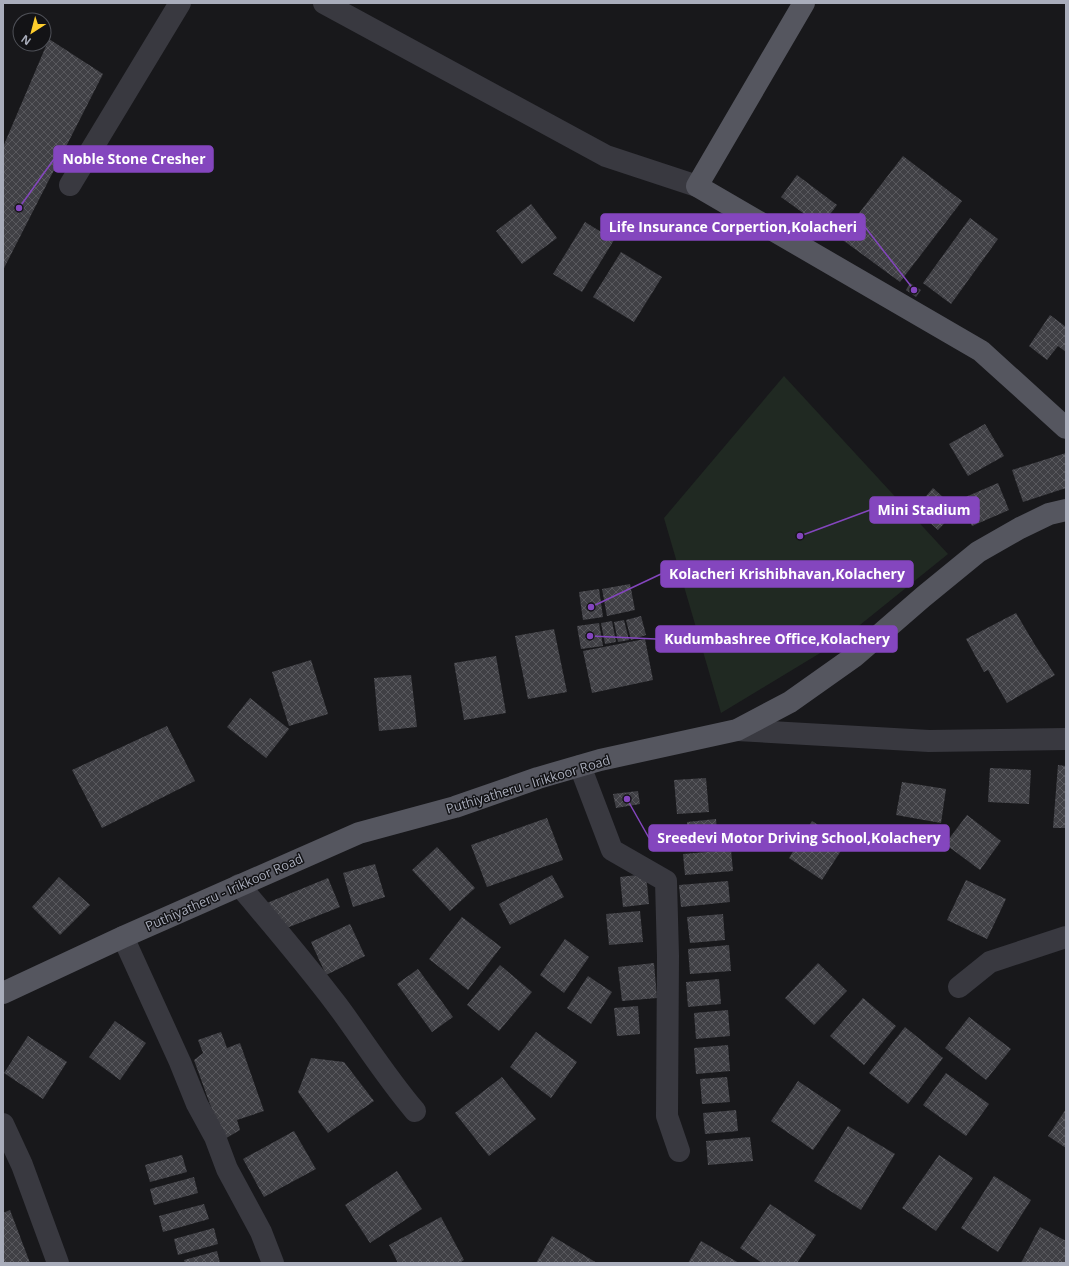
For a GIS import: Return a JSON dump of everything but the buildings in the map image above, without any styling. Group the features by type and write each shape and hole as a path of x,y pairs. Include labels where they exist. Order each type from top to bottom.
{"main road":[{"path":"804,3 697,186 981,351 1066,428"},
{"name":"Puthiyatheru - Irikkoor Road","path":"3,993 122,937 359,833 455,807 538,778 600,760 737,730 790,702 855,656 978,552 1020,528 1049,514 1066,510"}],"street":[{"path":"70,185 180,3"},
{"path":"324,3 606,156 697,186"},
{"path":"737,730 929,741 1066,739"},
{"path":"580,766 612,850 666,881 668,956 667,1116 679,1151"},
{"path":"239,885 306,963 350,1022 395,1087 415,1111"},
{"path":"122,937 180,1062 197,1104 215,1137 227,1169 261,1232 273,1263"},
{"path":"959,987 990,962 1066,937"},
{"path":"3,1124 22,1165 58,1263"}],"shaded area":[{"path":"784,376 948,554 840,641 721,713 664,518"}],"place":[{"name":"Noble Stone Cresher","path":"19,208"},
{"name":"Life Insurance Corpertion,Kolacheri","path":"914,290"},
{"name":"Mini Stadium","path":"800,536"},
{"name":"Kolacheri Krishibhavan,Kolachery","path":"591,607"},
{"name":"Kudumbashree Office,Kolachery","path":"590,636"},
{"name":"Sreedevi Motor Driving School,Kolachery","path":"627,799"}]}
